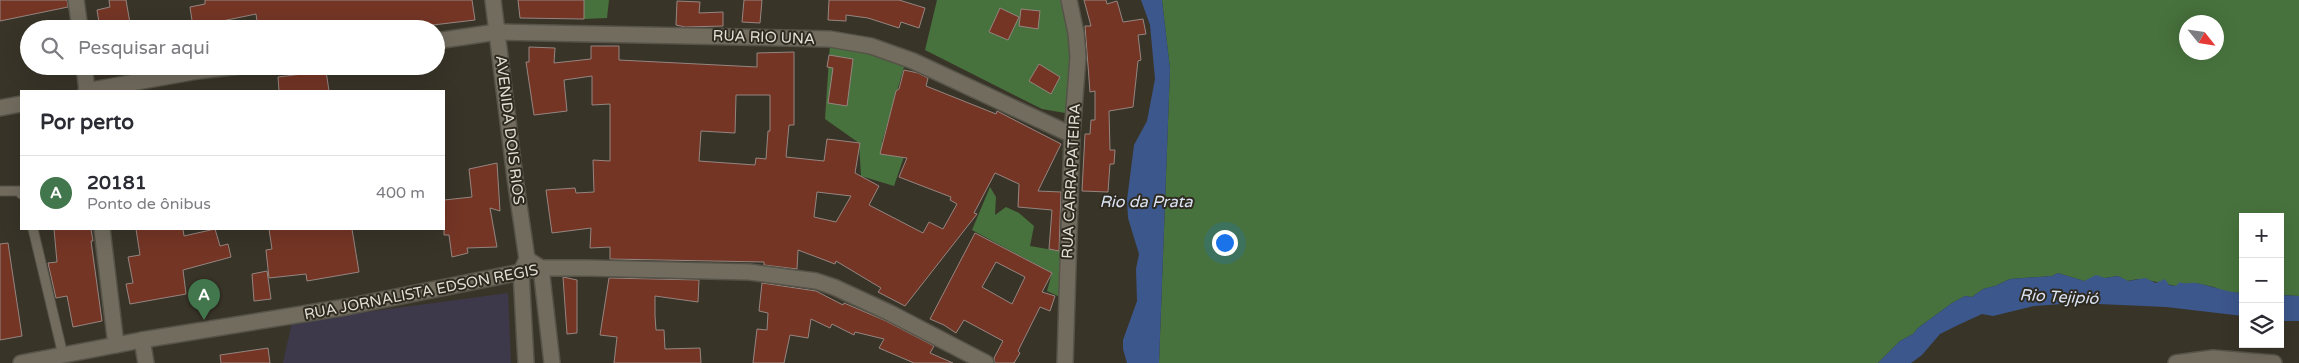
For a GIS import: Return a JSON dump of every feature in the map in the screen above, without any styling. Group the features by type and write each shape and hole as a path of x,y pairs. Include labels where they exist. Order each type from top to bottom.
{"street":[{"path":"76,0 79,20"},
{"name":"AVENIDA DOIS RIOS","path":"493,0 524,266 526,363"},
{"name":"RUA CARRAPATEIRA","path":"1065,363 1072,135 1078,57 1076,33 1069,0"},
{"name":"RUA RIO UNA","path":"445,40 497,32 786,36 830,39 872,46 913,61 1072,135"},
{"path":"85,75 86,90"},
{"path":"92,90 176,75"},
{"path":"0,108 20,104"},
{"path":"102,230 116,345"},
{"path":"524,266 541,268 552,363"},
{"name":"RUA JORNALISTA EDSON REGIS","path":"21,363 142,340 346,307 524,266"},
{"name":"RUA JORNALISTA EDSON REGIS","path":"541,268 749,272 816,282 834,287 890,313 986,363"},
{"path":"142,340 146,363"},
{"path":"2176,363 2213,358 2274,363"}],"lane":[{"path":"0,191 20,192"},
{"path":"33,230 63,355"}],"shaded area":[{"path":"508,293 511,363 283,363 292,322"}],"green space":[{"path":"584,0 609,0 607,18 584,19"},
{"path":"937,0 1062,0 1074,57 1065,113 1042,109 925,50"},
{"path":"1162,0 2299,0 2299,296 2284,295 2284,213 2239,213 2239,293 2224,292 2214,287 2195,283 2176,286 2138,279 2127,281 2118,276 2084,281 2058,273 2052,276 2010,279 1983,289 1972,297 1965,296 1952,303 1918,328 1913,334 1900,341 1878,363 1159,363 1170,69"},
{"path":"830,44 905,64 882,142 907,148 894,186 861,176 859,143 825,119"},
{"path":"990,187 996,197 995,215 1006,207 1019,213 1034,226 1030,246 1065,252 1062,298 1047,291 1052,273 972,230"}],"water":[{"name":"Rio da Prata","path":"1141,0 1162,0 1170,69 1159,363 1127,363 1123,349 1123,340 1137,301 1136,269 1139,254 1128,218 1127,200 1134,145 1147,121 1155,79 1150,25"},
{"name":"Rio Tejipió","path":"2058,273 2084,281 2096,275 2105,278 2118,276 2128,281 2145,278 2156,283 2165,279 2169,285 2176,286 2180,282 2196,283 2239,292 2239,316 2166,307 2076,303 2034,306 1993,316 1982,314 1956,326 1940,334 1922,355 1911,363 1878,363 1900,341 1913,334 1918,328 1952,303 1965,296 1972,297 1983,289 2010,279 2052,276"},
{"path":"2284,295 2299,296 2299,321 2284,321"}],"building":[{"path":"0,0 67,0 68,7 0,21"},
{"path":"109,0 126,0 129,20 99,20 97,10 110,7"},
{"path":"205,0 472,0 475,20 445,24 445,20 257,20 256,14 227,20 192,20 190,7 205,4"},
{"path":"518,0 584,0 584,19 520,18"},
{"path":"744,0 762,0 760,23 742,22"},
{"path":"829,0 899,0 925,8 919,28 901,22 899,28 868,18 846,15 846,21 828,20"},
{"path":"1084,0 1106,0 1107,4 1117,1 1123,22 1143,19 1146,34 1138,35 1141,60 1138,61 1133,107 1109,111 1110,150 1115,150 1114,164 1110,164 1108,192 1082,191 1085,134 1090,134 1091,120 1095,120 1095,91 1090,92 1085,26 1091,26"},
{"path":"677,1 700,2 699,13 723,12 723,26 685,27 676,25"},
{"path":"1000,8 1019,17 1008,40 989,32"},
{"path":"1021,9 1040,11 1038,29 1019,26"},
{"path":"591,46 619,46 619,60 757,67 757,53 794,52 794,125 789,125 786,157 824,161 827,139 860,143 855,173 879,186 869,205 923,233 929,222 943,229 957,204 950,200 951,197 899,177 907,158 880,154 896,91 899,89 904,70 918,73 928,78 926,86 996,114 997,111 1061,144 1038,191 1061,192 1059,251 1049,249 1052,210 1018,207 1019,184 995,173 974,213 977,214 905,306 878,292 881,288 836,261 835,264 798,250 797,269 764,265 764,262 610,259 610,247 590,248 591,228 552,233 546,190 575,188 576,193 594,192 593,160 610,161 610,104 592,105 592,76 564,80 567,111 534,115 526,62 529,62 529,47 555,48 554,63 591,59","holes":["736,95 770,95 770,131 768,131 766,159 756,158 755,165 699,161 701,131 735,133","817,192 851,196 836,222 814,217"]},
{"path":"829,55 853,59 847,106 828,103 833,68 827,67"},
{"path":"1039,64 1060,77 1051,94 1029,81"},
{"path":"327,75 329,90 279,90 278,77"},
{"path":"497,163 500,211 490,208 497,247 467,248 468,253 452,257 449,235 444,235 445,200 472,197 469,169"},
{"path":"54,230 91,230 102,321 73,327 67,296 56,298 48,263 57,262"},
{"path":"136,230 183,230 184,236 215,230 220,246 228,244 231,257 183,270 186,294 130,304 126,284 133,283 128,257 140,255"},
{"path":"269,230 352,230 359,272 307,281 306,274 269,278 266,250 272,249"},
{"path":"975,233 1052,273 1042,292 1055,296 1050,311 1040,307 1014,363 995,363 994,358 1003,341 964,320 956,333 930,319","holes":["996,262 1025,277 1012,304 982,287"]},
{"path":"8,243 22,336 0,340 0,244"},
{"path":"267,271 271,299 254,301 252,274"},
{"path":"563,277 577,280 577,333 567,334"},
{"path":"609,278 699,280 698,302 655,296 655,316 656,330 664,330 665,349 700,348 701,363 614,363 617,337 600,335"},
{"path":"762,283 816,291 843,305 844,303 886,321 934,346 930,353 953,363 914,363 879,348 884,339 855,332 854,335 832,324 830,328 811,319 808,338 790,335 784,363 753,363 757,329 767,330 768,313 759,311"},
{"path":"268,348 270,363 221,363 220,355"}],"place":[{"name":"20181","path":"204,320"}]}
